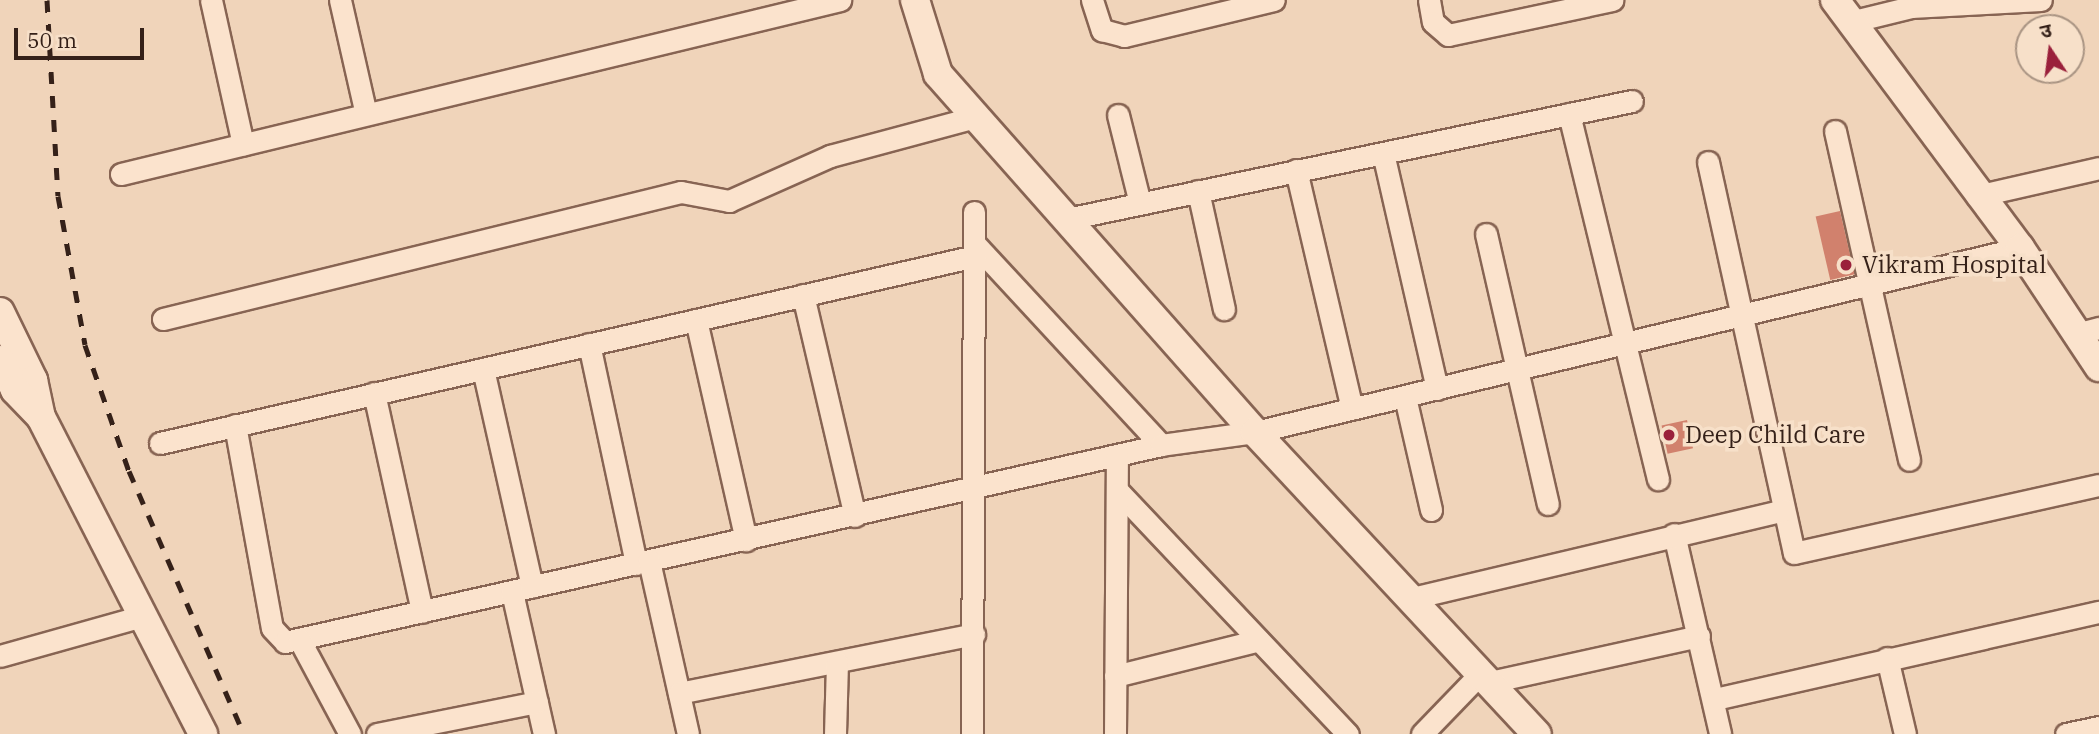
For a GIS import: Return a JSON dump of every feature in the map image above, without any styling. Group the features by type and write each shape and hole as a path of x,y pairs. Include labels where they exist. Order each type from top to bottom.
{"street":[{"path":"211,0 243,144"},
{"path":"340,0 366,114"},
{"path":"121,174 366,114 760,9 840,0"},
{"path":"915,0 938,74 1255,432 1537,734"},
{"path":"1092,0 1102,30 1124,36 1265,1"},
{"path":"1429,0 1433,22 1448,35 1612,0"},
{"path":"1843,11 2041,0"},
{"path":"1843,11 1977,196 2089,330 2099,367"},
{"path":"1067,219 1632,101"},
{"path":"1569,114 1658,479"},
{"path":"1118,115 1140,204"},
{"path":"163,319 681,192 729,201 830,156 976,117"},
{"path":"1835,131 1909,460"},
{"path":"1383,153 1437,389"},
{"path":"1708,162 1784,510 1789,544 1805,554 2099,485"},
{"path":"1977,196 2099,169"},
{"path":"1296,170 1352,409"},
{"path":"1198,191 1224,309"},
{"path":"972,734 976,489 974,212"},
{"path":"1486,234 1548,505"},
{"path":"235,425 274,635 299,639 976,489 1161,445 1255,432 1871,289 2020,248"},
{"path":"160,443 803,295 975,250"},
{"path":"975,250 1161,445"},
{"path":"803,295 855,516"},
{"path":"0,312 33,380 41,417 142,615 195,732"},
{"path":"696,320 746,540"},
{"path":"589,345 688,734"},
{"path":"0,360 15,390 41,417"},
{"path":"483,369 522,589 537,702 544,734"},
{"path":"374,393 422,612"},
{"path":"1405,397 1431,510"},
{"path":"1115,734 1117,456"},
{"path":"1117,491 1349,734"},
{"path":"1412,598 1784,510"},
{"path":"1674,534 1715,699 1720,734"},
{"path":"1715,699 2099,612"},
{"path":"0,656 142,615"},
{"path":"678,694 974,634"},
{"path":"1436,729 1486,677 1699,636"},
{"path":"299,639 350,734"},
{"path":"1115,676 1259,640"},
{"path":"1887,658 1905,734"},
{"path":"835,734 837,662"},
{"path":"377,734 537,702"},
{"path":"2066,734 2099,727"}],"building":[{"path":"1840,211 1855,274 1830,280 1816,217"},
{"path":"1687,420 1693,448 1668,454 1662,425"}],"railway":[{"path":"47,0 58,196 85,345 129,471 244,734"}],"place":[{"name":"Vikram Hospital","path":"1846,265"},
{"name":"Deep Child Care","path":"1669,435"}]}
